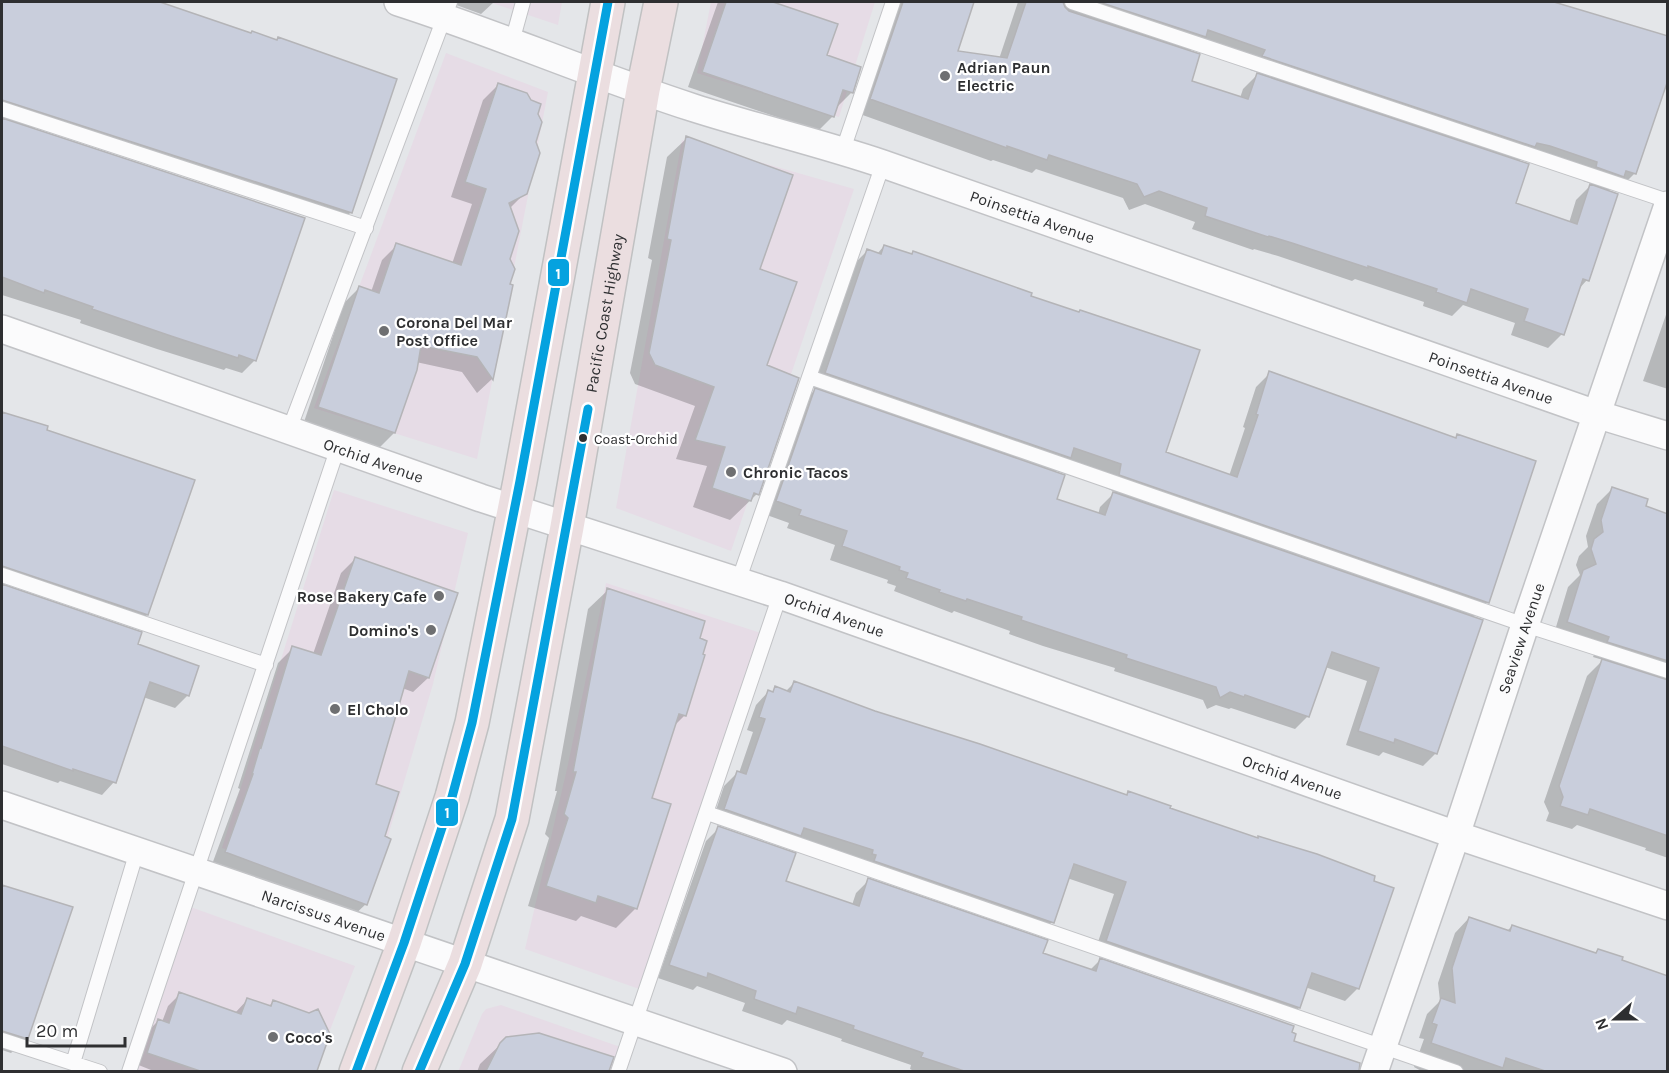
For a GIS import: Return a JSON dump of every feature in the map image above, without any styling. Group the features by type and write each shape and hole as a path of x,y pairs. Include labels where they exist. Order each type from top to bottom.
{"highway":[{"path":"356,1071 404,943 452,797 472,723 515,509 608,2"},
{"name":"Pacific Coast Highway","path":"419,1071 465,964 512,819 567,527 643,90 661,2"}],"street":[{"name":"Poinsettia Avenue","path":"398,2 448,9 512,42 694,108 843,150 1596,414 1668,436"},
{"name":"Seaview Avenue","path":"1378,1059 1456,835 1524,625 1668,203"},
{"name":"Orchid Avenue","path":"2,329 567,527 780,595 1456,835 1668,906"},
{"name":"Narcissus Avenue","path":"2,805 783,1071"}],"lane":[{"path":"512,42 523,2"},
{"path":"843,150 893,2"},
{"path":"1072,2 1668,203"},
{"path":"289,430 448,9"},
{"path":"2,109 366,228"},
{"path":"738,582 883,164"},
{"path":"809,377 1524,625 1668,671"},
{"path":"129,1071 338,447"},
{"path":"2,575 266,665"},
{"path":"618,1071 780,595"},
{"path":"706,813 1378,1059 1456,1071"},
{"path":"73,1063 137,851"},
{"path":"2,1040 100,1071"}],"shaded area":[{"path":"489,2 562,2 558,25"},
{"path":"711,2 875,2 839,117 697,73"},
{"path":"446,53 548,92 477,459 314,408"},
{"path":"682,140 854,189 731,551 616,508"},
{"path":"334,490 468,533 433,684 370,897 222,848"},
{"path":"606,583 767,635 645,991 525,949 567,769"},
{"path":"185,905 355,966 314,1071 129,1072"},
{"path":"501,1005 626,1049 618,1071 458,1072 482,1014 486,1009"}],"building":[{"path":"2,2 160,2 251,33 252,31 277,40 278,37 397,79 352,213 2,100"},
{"path":"726,2 773,2 838,24 827,55 861,67 853,93 843,90 834,117 702,72"},
{"path":"903,2 974,2 958,51 1007,58 1026,2 1063,2 1069,11 1200,54 1192,81 1248,99 1257,73 1529,164 1516,203 1577,224 1590,184 1618,194 1589,281 1583,279 1564,335 1524,321 1528,309 1471,289 1467,303 1436,292 1437,289 1368,266 1368,268 1205,216 1207,208 1159,191 1144,197 1137,184 1049,155 1047,160 1007,146 1007,148 870,99"},
{"path":"1099,2 1554,2 1668,36 1668,80 1636,174 1626,171 1624,177 1596,167 1597,162 1550,146 1537,143 1535,147 1262,56 1265,50 1208,30 1206,37"},
{"path":"498,83 527,93 531,100 541,104 538,114 542,122 536,142 540,153 527,194 509,203 519,231 510,259 515,269 510,284 513,285 493,380 477,357 421,346 417,370 395,433 318,407 359,286 379,293 396,243 461,265 486,189 465,182"},
{"path":"2,118 305,218 256,361 239,355 238,358 171,336 45,290 44,293 2,277"},
{"path":"686,136 793,175 760,269 797,282 767,365 799,378 759,495 754,493 751,501 712,488 725,447 695,440 714,387 655,365 649,353 671,240 667,239"},
{"path":"884,245 912,254 913,251 1032,293 1031,296 1200,350 1166,452 1237,477 1258,415 1256,414 1269,371 1456,438 1457,434 1536,461 1489,603 1119,475 1121,464 1074,448 1071,458 825,373 867,249 881,254"},
{"path":"815,388 1065,475 1057,499 1105,515 1113,492 1483,620 1437,754 1395,739 1394,743 1358,731 1379,668 1332,652 1309,717 1245,695 1244,697 1230,692 1220,698 1216,687 1126,658 1127,655 1021,620 1022,617 939,592 940,590 906,578 908,573 899,570 900,567 842,546 847,531 799,515 801,510 776,501"},
{"path":"2,412 48,426 47,430 195,480 148,615 2,566"},
{"path":"1612,487 1648,499 1646,506 1668,514 1668,661 1607,642 1609,637 1567,622 1583,570 1596,564 1591,549 1594,539 1603,532 1601,520"},
{"path":"355,557 458,593 429,678 409,671 376,784 399,792 385,836 391,839 367,905 225,852 253,774 292,646 321,655"},
{"path":"2,584 142,632 138,644 199,666 189,696 150,682 116,783 73,769 73,771 2,746"},
{"path":"607,588 705,621 700,638 707,641 703,654 705,655 686,716 679,714 652,798 671,804 637,909 598,896 596,903 546,886 568,818 564,814 576,772 573,772"},
{"path":"1602,659 1668,680 1668,836 1590,809 1588,815 1560,806 1563,797 1559,786"},
{"path":"794,681 875,711 980,744 1127,795 1128,791 1171,806 1170,808 1258,838 1258,836 1317,854 1375,876 1374,881 1394,888 1359,989 1312,973 1300,1008 1106,941 1126,882 1074,864 1054,923 874,861 876,855 872,854 873,850 804,828 801,836 724,809 737,771 746,774 765,719 759,717 768,690 773,692 775,686 790,692"},
{"path":"718,826 796,853 786,881 859,906 868,878 1048,940 1043,953 1096,971 1100,958 1294,1026 1292,1032 1296,1034 1294,1041 1360,1063 1359,1071 964,1071 921,1057 923,1053 853,1029 854,1026 798,1007 796,1014 754,999 756,991 708,973 707,978 669,965"},
{"path":"2,885 73,907 28,1039 2,1031"},
{"path":"1469,917 1510,931 1512,925 1596,953 1598,949 1668,976 1668,1071 1545,1071 1506,1058 1503,1068 1431,1043 1437,1025 1432,1023 1441,998 1455,1003 1452,968"},
{"path":"179,992 241,1014 247,998 271,1006 273,1000 309,1013 318,1009 330,1034 317,1071 200,1071 147,1053 158,1019 169,1023"},
{"path":"539,1033 614,1057 609,1071 486,1071 500,1043 506,1037"}],"transit line":[{"name":"1","path":"356,1072 404,943 452,797 472,723 520,481 608,2"},
{"name":"1","path":"419,1072 465,964 512,819 588,409"}],"place":[{"name":"Adrian Paun Electric","path":"945,76"},
{"name":"Corona Del Mar Post Office","path":"384,331"},
{"name":"Coast-Orchid","path":"583,438"},
{"name":"Chronic Tacos","path":"731,472"},
{"name":"Rose Bakery Cafe","path":"439,596"},
{"name":"Domino's","path":"431,630"},
{"name":"El Cholo","path":"335,709"},
{"name":"Coco's","path":"273,1037"}]}
